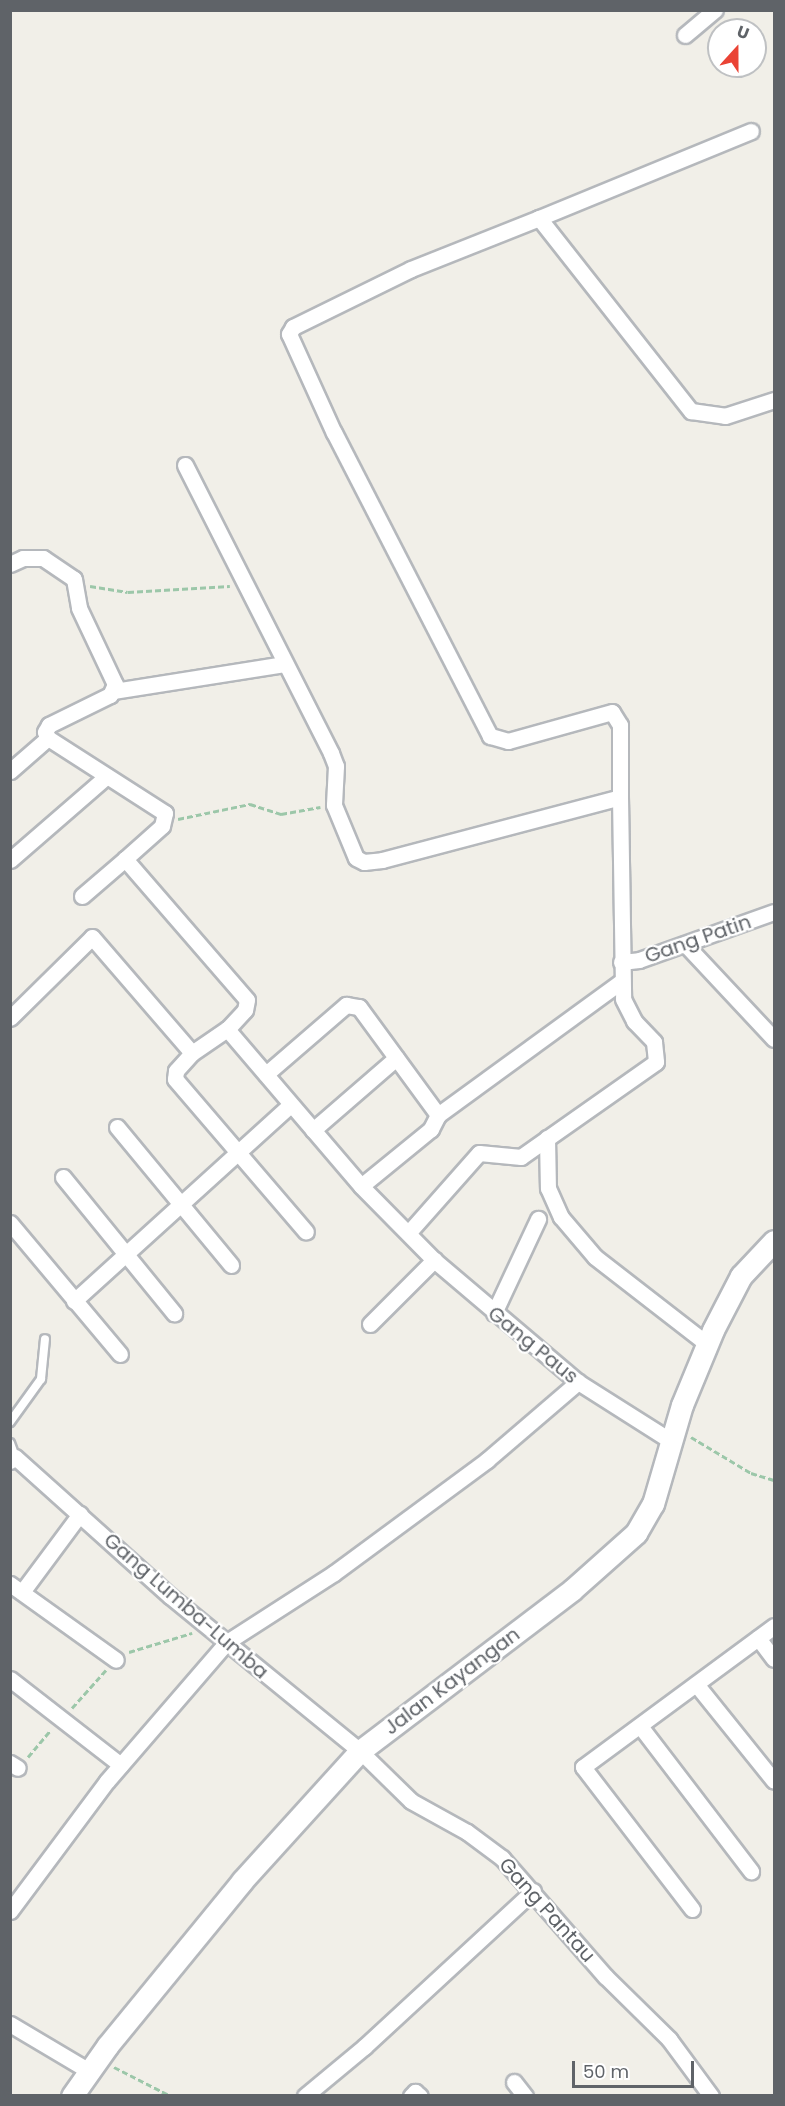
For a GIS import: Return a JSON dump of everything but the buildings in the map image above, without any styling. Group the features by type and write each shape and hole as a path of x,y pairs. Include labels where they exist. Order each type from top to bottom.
{"street":[{"path":"685,35 715,10"},
{"path":"409,1232 478,1153 512,1159 548,1138 656,1062 654,1042 628,1011 622,981 620,725 612,712 508,741 490,736 288,338 293,327 411,268 751,131"},
{"path":"539,218 691,411 725,416 774,400"},
{"path":"185,465 336,766 334,805 356,858 370,862 620,797"},
{"path":"10,564 23,558 43,558 74,579 79,608 116,684 114,691"},
{"path":"82,896 165,822 165,813 48,738 45,732 49,725 114,691 285,664"},
{"path":"10,771 48,738"},
{"path":"10,860 107,776"},
{"path":"125,859 247,1000 245,1010 227,1029 192,1053 176,1071 175,1079 306,1232"},
{"name":"Gang Patin","path":"621,962 685,944 774,912"},
{"path":"10,1018 92,937 192,1053"},
{"path":"685,944 774,1039"},
{"path":"361,1186 431,1129 438,1115 622,981"},
{"path":"266,1074 350,1004 359,1007 438,1115"},
{"name":"Gang Paus","path":"227,1029 361,1186 409,1232 434,1260 578,1382 673,1434"},
{"path":"313,1130 396,1058"},
{"path":"74,1301 290,1105"},
{"path":"117,1127 231,1265"},
{"path":"548,1138 548,1188 561,1217 595,1257 707,1344"},
{"path":"63,1177 174,1313"},
{"path":"494,1313 538,1219"},
{"path":"10,1223 120,1354"},
{"name":"Jalan Kayangan","path":"72,2096 93,2065 242,1881 360,1751 619,1551 646,1518 673,1434 707,1344 741,1276 774,1241"},
{"path":"370,1324 434,1260"},
{"path":"10,1911 121,1765 227,1642 334,1573 487,1460 578,1382"},
{"name":"Gang Lumba-Lumba","path":"12,1454 227,1642 360,1751"},
{"path":"80,1514 16,1588 116,1660"},
{"path":"692,1909 582,1769 585,1763 640,1726 774,1626"},
{"path":"758,1638 774,1659"},
{"path":"10,1678 121,1765"},
{"path":"696,1684 774,1781"},
{"path":"640,1726 751,1871"},
{"name":"Gang Pantau","path":"360,1751 411,1801 486,1845 533,1891 605,1976 669,2039 711,2096"},
{"path":"305,2096 364,2047 533,1891"},
{"path":"10,2024 93,2065"},
{"path":"514,2082 525,2096"},
{"path":"411,2096 415,2092 420,2096"}],"lane":[{"path":"10,1422 40,1379 45,1339"}],"path":[{"path":"74,579 128,592 244,586"},
{"path":"165,822 250,804 281,814 334,805"},
{"path":"673,1434 752,1473 774,1480"},
{"path":"14,1766 63,1718"},
{"path":"93,2065 171,2096"}]}
